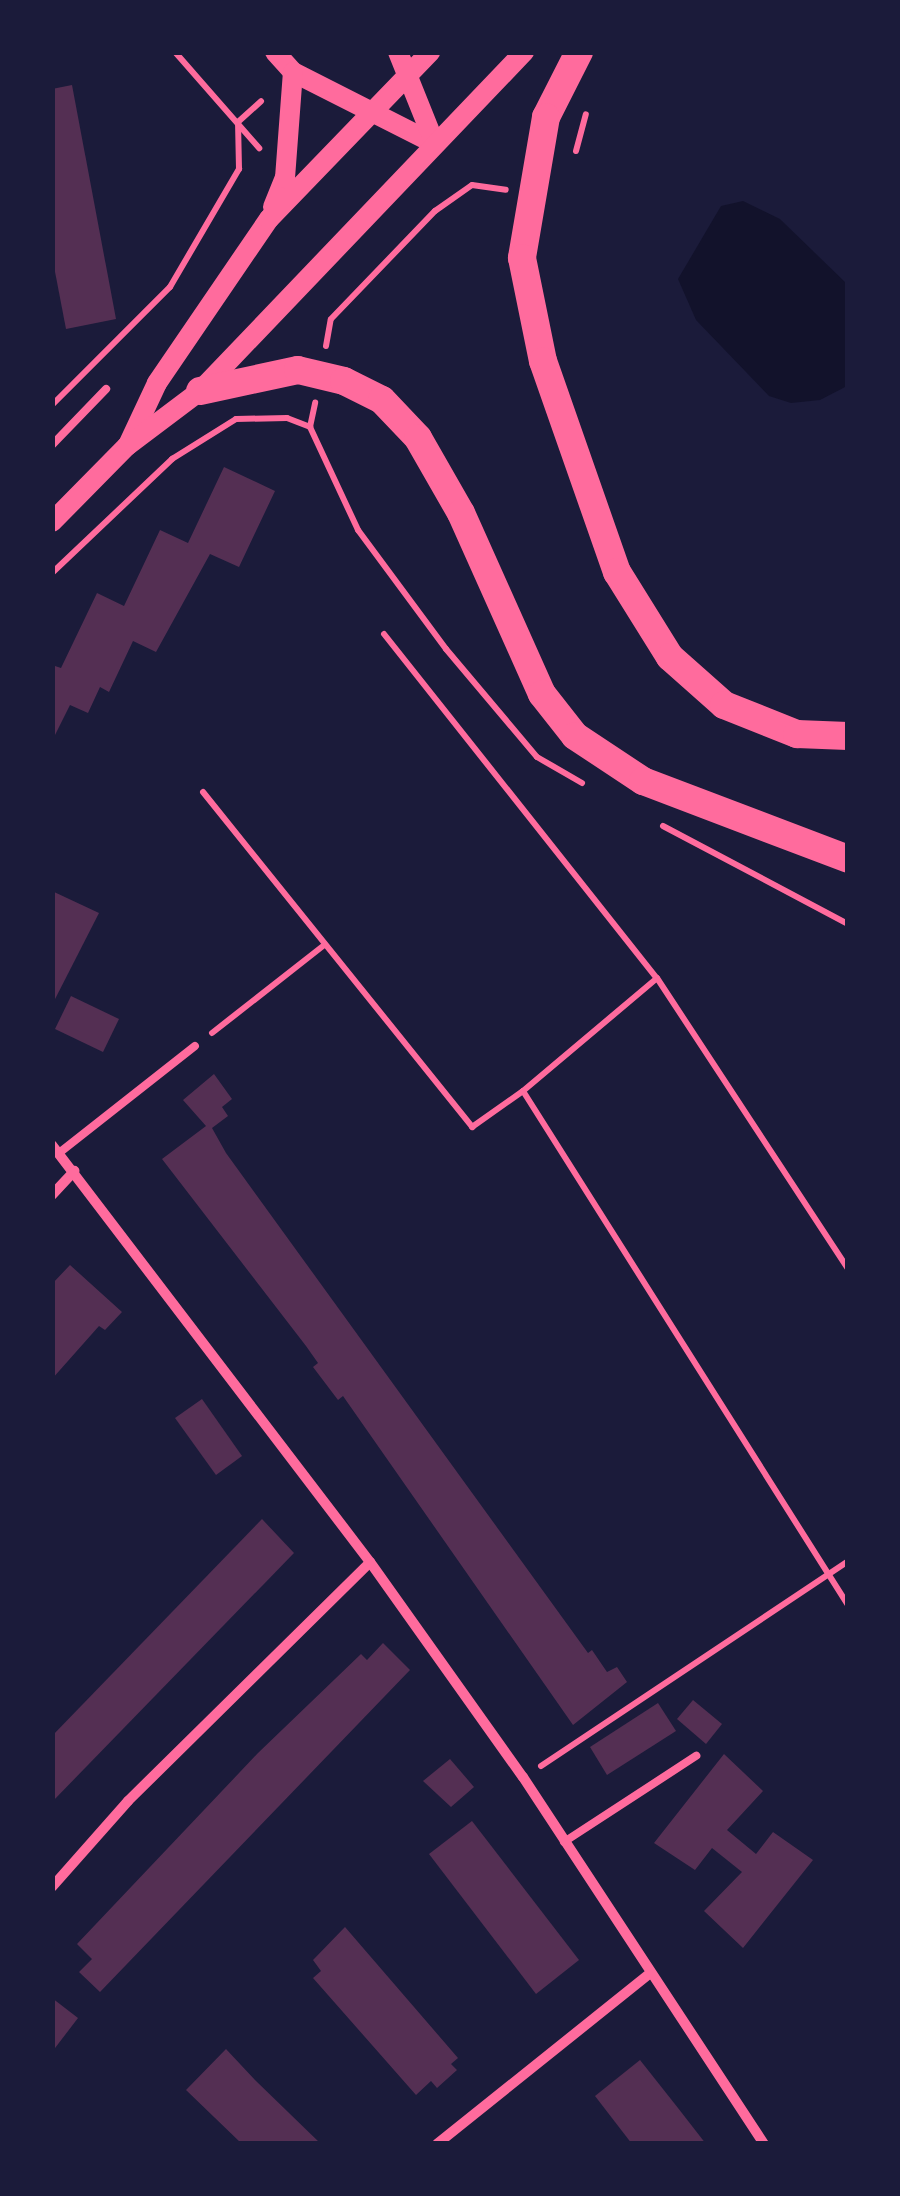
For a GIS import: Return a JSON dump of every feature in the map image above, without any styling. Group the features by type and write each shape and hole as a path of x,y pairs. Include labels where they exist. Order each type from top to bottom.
{"highway":[{"path":"580,52 546,117 522,258 543,361 617,572 670,657 724,705 796,734 848,736"},
{"path":"200,390 254,374 322,374 382,400 418,438 462,513 542,694 575,736 643,781 848,859"}],"main road":[{"path":"275,52 292,72 435,144"},
{"path":"398,52 435,144"},
{"path":"127,446 157,383 268,220 430,52"},
{"path":"52,522 127,446 200,390 395,194 435,144 524,52"},
{"path":"268,220 285,178 292,72"}],"street":[{"path":"56,1149 370,1562 523,1777 648,1974 764,2144"},
{"path":"52,1195 74,1171"},
{"path":"52,1886 128,1801 370,1562"},
{"path":"437,2144 648,1974"}],"lane":[{"path":"52,445 106,389"},
{"path":"56,1149 195,1046"},
{"path":"564,1842 696,1756"}],"path":[{"path":"52,405 170,288 239,169 238,122"},
{"path":"52,573 172,459 236,420 287,418 310,427 330,319 374,268"},
{"path":"384,634 658,978 848,1269"},
{"path":"203,792 472,1127 523,1090 658,978"},
{"path":"195,1046 323,946"},
{"path":"523,1090 848,1606"},
{"path":"523,1777 723,1649 848,1561"}],"shaded area":[{"path":"743,201 780,219 847,284 847,386 820,400 791,403 769,396 696,320 678,279 721,206"}],"building":[{"path":"72,85 116,319 66,329 52,256 52,89"},
{"path":"224,467 275,491 239,567 210,554 156,652 133,641 109,692 100,687 88,713 70,705 52,741 52,665 61,668 97,593 124,606 160,530 188,543"},
{"path":"52,891 99,913 52,1005"},
{"path":"71,996 119,1019 103,1052 55,1029"},
{"path":"214,1074 232,1099 222,1107 228,1116 212,1128 226,1153 588,1653 592,1650 607,1672 617,1667 627,1682 573,1725 343,1396 338,1400 313,1367 318,1363 306,1346 162,1159 206,1126 183,1100"},
{"path":"70,1265 122,1312 105,1330 99,1326 52,1379 52,1284"},
{"path":"202,1399 242,1456 216,1475 175,1418"},
{"path":"262,1519 294,1553 52,1802 52,1736"},
{"path":"383,1643 410,1670 100,1992 79,1972 92,1959 77,1944 258,1753 361,1654 367,1660"},
{"path":"693,1700 722,1724 706,1744 677,1719"},
{"path":"658,1703 676,1731 607,1775 590,1747"},
{"path":"724,1754 763,1791 727,1830 756,1854 773,1832 813,1860 743,1948 704,1911 742,1872 712,1848 695,1870 654,1843"},
{"path":"450,1759 474,1787 451,1807 423,1781"},
{"path":"472,1821 579,1960 536,1994 429,1854"},
{"path":"345,1927 458,2058 451,2064 457,2070 437,2088 431,2081 416,2095 313,1978 321,1971 313,1960"},
{"path":"52,1998 78,2018 52,2052"},
{"path":"226,2049 321,2144 242,2144 186,2090"},
{"path":"640,2060 706,2144 632,2144 595,2096"}]}
